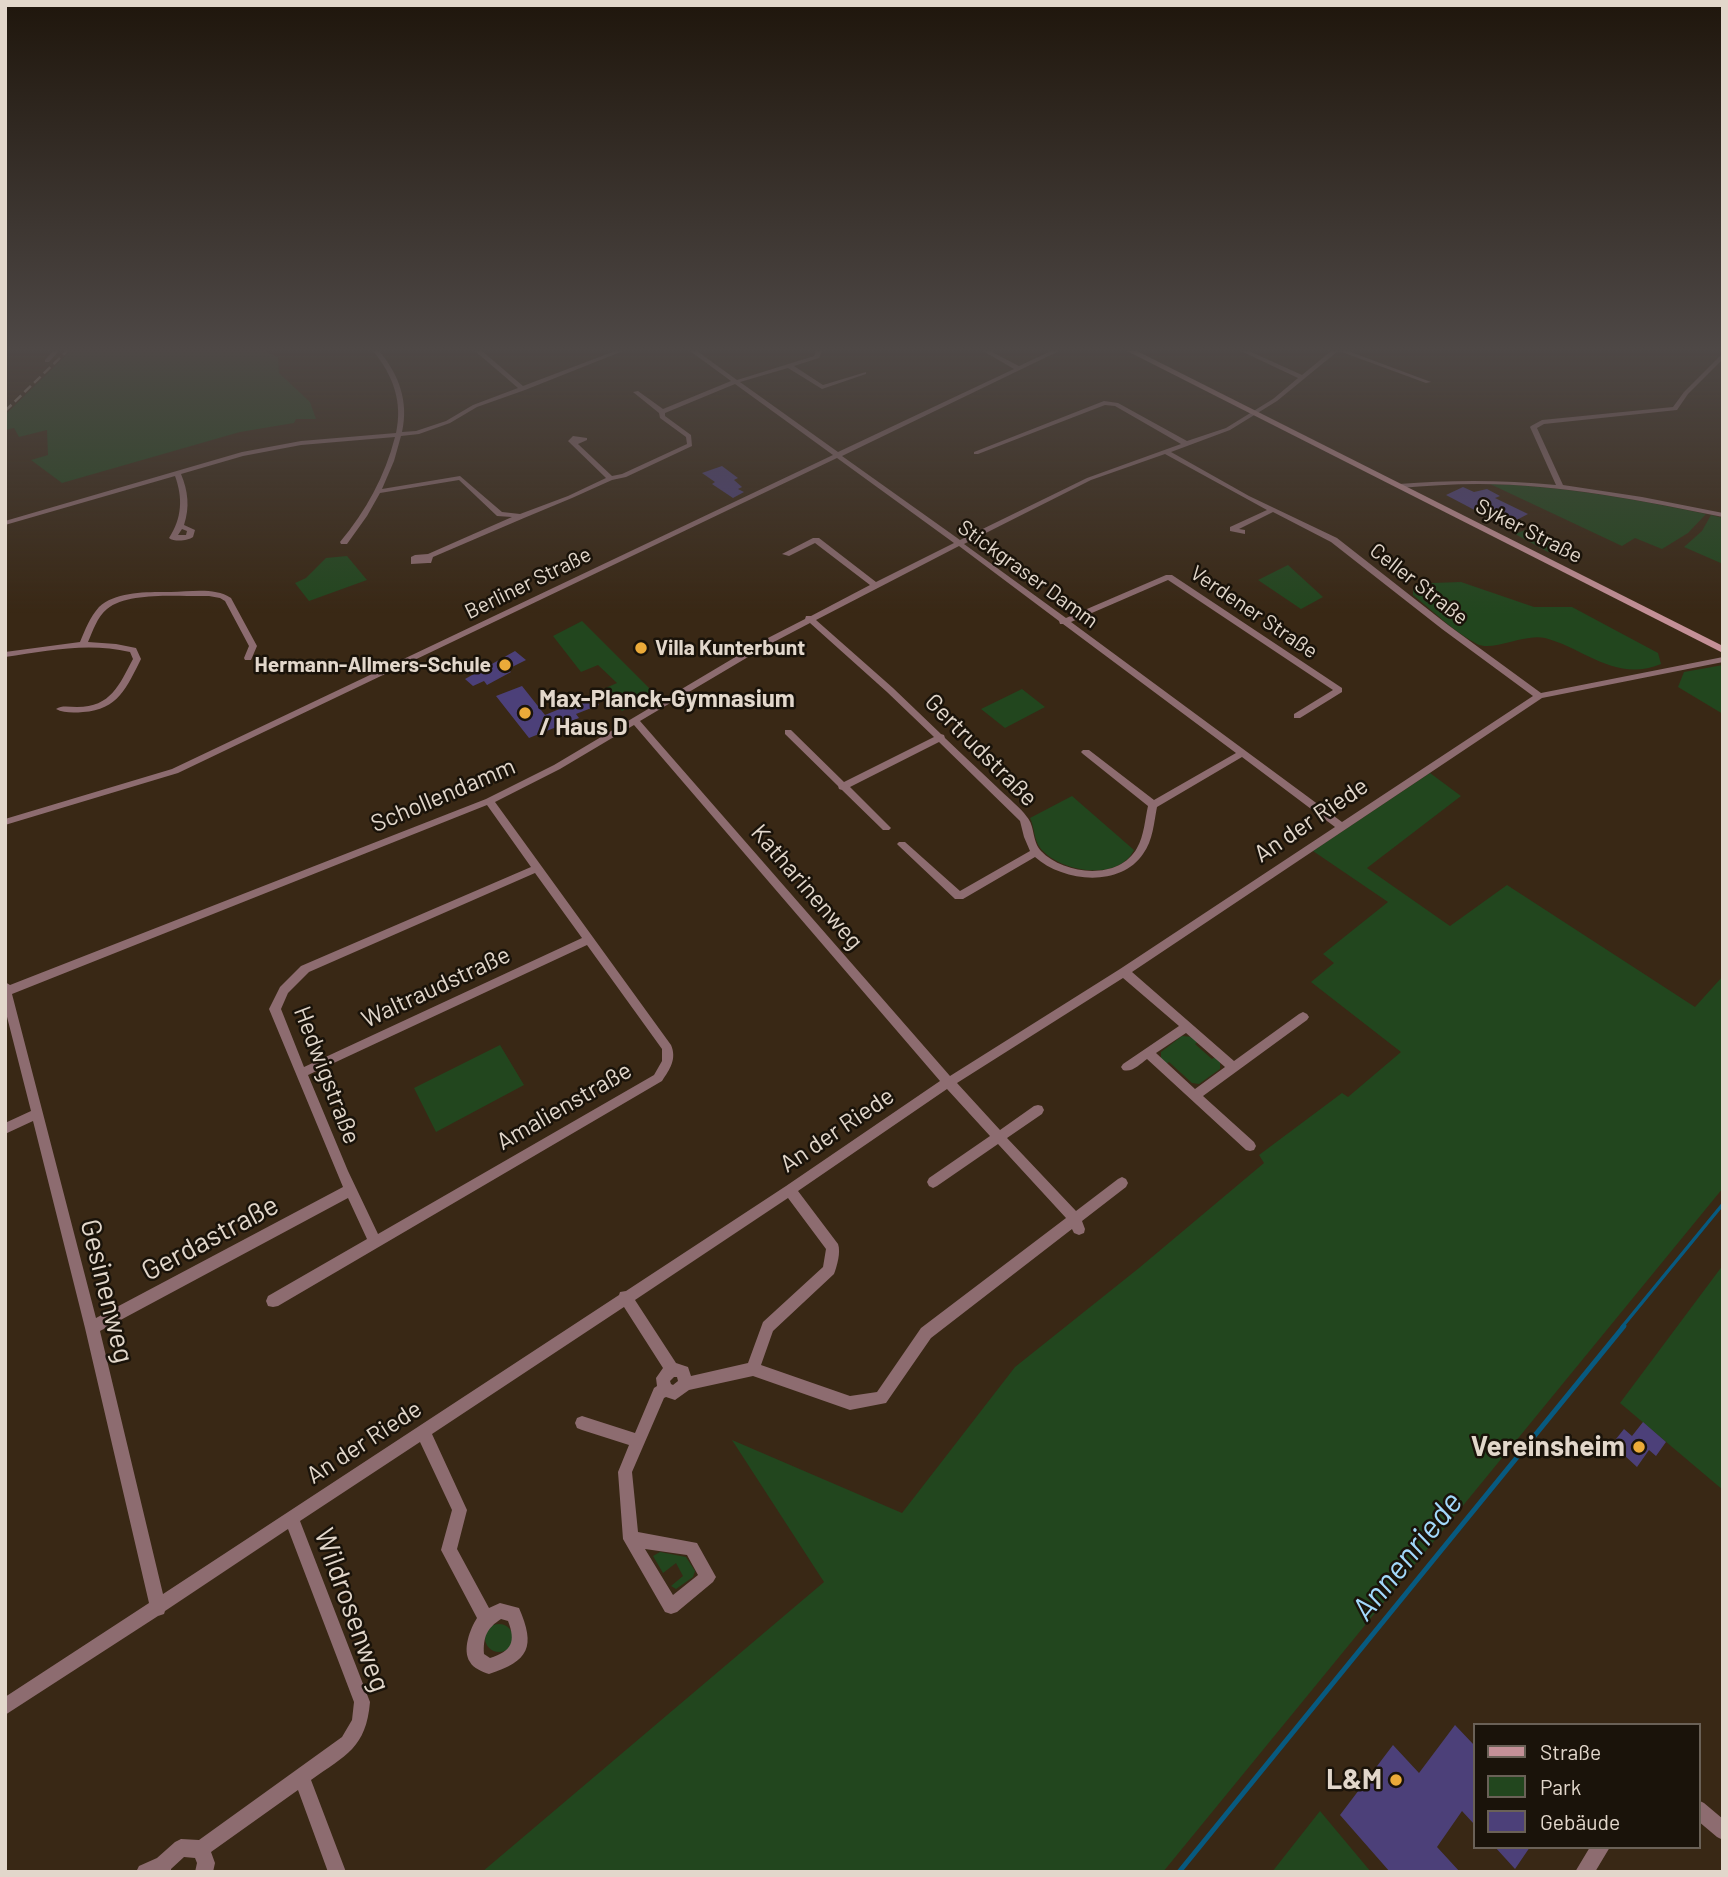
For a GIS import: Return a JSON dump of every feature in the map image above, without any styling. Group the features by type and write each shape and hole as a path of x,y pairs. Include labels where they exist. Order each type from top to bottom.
{"main road":[{"name":"Syker Straße","path":"1305,439 1723,650"}],"street":[{"path":"5,523 265,449 371,439"},
{"path":"344,542 352,534 376,492 396,439"},
{"path":"429,556 570,498 610,478 624,476 691,444 690,439"},
{"name":"Stickgraser Damm","path":"814,439 1341,826"},
{"name":"Berliner Straße","path":"5,822 175,771 869,439"},
{"path":"976,453 1013,439"},
{"path":"1177,439 1187,444"},
{"name":"Schollendamm","path":"6,990 489,801 557,766 809,618 1089,479 1202,439"},
{"path":"1538,439 1560,486"},
{"path":"576,443 577,449 610,478"},
{"name":"Celler Straße","path":"1165,451 1272,510 1334,540 1539,696"},
{"path":"177,472 186,499 181,526"},
{"path":"376,492 460,478 500,514 522,516"},
{"path":"1399,486 1506,481 1560,486 1723,515"},
{"path":"1242,532 1233,529 1272,510"},
{"path":"498,526 500,514"},
{"path":"786,554 816,540 874,586"},
{"name":"Verdener Straße","path":"1063,622 1169,577 1339,690 1297,716"},
{"path":"84,642 97,615 106,606 125,598 209,594 229,600 253,646 248,658"},
{"name":"Gertrudstraße","path":"809,618 941,737 1025,820 1028,836 1036,852"},
{"path":"5,655 84,642 111,644 133,650 137,659 117,697 103,706 81,711 60,709"},
{"name":"An der Riede","path":"5,1707 790,1190 948,1082 1124,972 1539,696 1723,659"},
{"name":"Katharinenweg","path":"634,720 948,1082 1077,1224"},
{"path":"788,732 886,828"},
{"path":"842,787 941,737"},
{"path":"1086,752 1153,805"},
{"path":"902,844 958,896 1036,852 1058,866 1088,874 1110,873 1125,867 1141,851 1153,805 1243,753"},
{"name":"Amalienstraße","path":"273,1301 658,1078 667,1065 667,1048 489,801"},
{"name":"Hedwigstraße","path":"375,1242 350,1190 275,1009 284,990 305,970 537,868"},
{"name":"Waltraudstraße","path":"302,1073 587,940"},
{"path":"1124,972 1233,1067"},
{"name":"Gesinenweg","path":"6,990 92,1328 158,1608"},
{"path":"1196,1095 1303,1017"},
{"path":"1127,1067 1186,1027"},
{"path":"1147,1053 1251,1146"},
{"path":"933,1182 1038,1110"},
{"path":"5,1129 36,1114"},
{"path":"664,1389 675,1393 685,1384 753,1369 850,1403 881,1398 926,1333 1077,1224 1122,1183"},
{"name":"Gerdastraße","path":"92,1328 350,1190"},
{"path":"753,1369 768,1326 829,1270 833,1248 790,1190"},
{"path":"625,1297 672,1370 683,1372 685,1384"},
{"path":"664,1389 663,1378 672,1370"},
{"path":"631,1539 692,1548 709,1577 671,1606 631,1539 625,1472 659,1393 664,1389"},
{"path":"582,1423 638,1441"},
{"path":"423,1431 460,1510 449,1550 486,1618"},
{"name":"Wildrosenweg","path":"145,1872 162,1868 181,1848 201,1849 348,1743 360,1722 362,1702 290,1518"},
{"path":"302,1778 337,1872"},
{"path":"1700,1811 1723,1831"},
{"path":"201,1849 206,1863 204,1872"},
{"path":"1584,1872 1600,1849"}],"green space":[{"path":"47,439 217,439 62,483 31,460 48,455"},
{"path":"1490,484 1598,494 1706,514 1688,533 1662,549 1635,538 1622,546"},
{"path":"1711,515 1723,518 1723,564 1684,547 1702,531"},
{"path":"1530,528 1572,547 1563,545 1548,552 1515,534"},
{"path":"347,556 367,580 309,601 295,583 306,578 326,558"},
{"path":"1288,565 1323,597 1301,609 1258,580"},
{"path":"1461,582 1534,607 1572,607 1658,653 1661,664 1645,669 1615,667 1559,643 1537,637 1491,646 1477,644 1413,595 1413,588 1431,583"},
{"path":"582,621 655,694 622,711 601,690 617,683 598,665 581,672 553,636"},
{"path":"1723,665 1723,714 1678,687 1684,672"},
{"path":"1022,689 1045,707 1005,728 981,709"},
{"path":"1430,773 1461,796 1367,868 1450,926 1507,885 1695,1007 1723,976 1723,1188 1163,1872 482,1872 824,1582 732,1440 902,1513 1015,1367 1264,1163 1259,1155 1342,1093 1348,1097 1401,1052 1311,982 1334,963 1323,954 1388,902 1313,851"},
{"path":"1072,796 1134,850 1126,860 1116,867 1089,870 1062,863 1041,849 1030,818"},
{"path":"1182,1036 1193,1037 1198,1042 1195,1044 1212,1059 1215,1057 1220,1061 1220,1069 1199,1084 1192,1083 1169,1062 1166,1064 1161,1059 1161,1052"},
{"path":"500,1045 524,1085 436,1132 414,1088"},
{"path":"1723,1265 1723,1490 1620,1403"},
{"path":"660,1552 686,1557 695,1571 693,1577 676,1589 671,1586 683,1576 676,1563 663,1573 653,1556"},
{"path":"499,1624 509,1628 513,1638 509,1648 499,1652 489,1648 485,1638 489,1628"},
{"path":"1320,1811 1371,1872 1272,1872"}],"building":[{"path":"722,466 738,478 734,480 742,487 738,489 744,492 733,498 712,484 715,482 702,473"},
{"path":"1463,487 1474,492 1487,489 1500,496 1495,498 1528,514 1505,526 1446,495"},
{"name":"Hermann-Allmers-Schule","path":"515,651 526,660 508,669 511,672 487,685 484,681 473,686 465,679"},
{"name":"Max-Planck-Gymnasium / Haus D","path":"522,686 545,715 591,696 599,705 576,714 579,718 529,738 496,696"},
{"name":"Vereinsheim","path":"1643,1422 1666,1442 1656,1456 1649,1450 1637,1467 1612,1444 1624,1429 1632,1436"},
{"name":"L&M","path":"1455,1725 1472,1743 1472,1822 1462,1811 1437,1847 1460,1872 1390,1872 1340,1815 1393,1745 1419,1773"},
{"path":"1497,1849 1529,1849 1515,1869"}],"waterway":[{"name":"Annenriede","path":"1622,1327 1723,1204"},
{"name":"Annenriede","path":"1179,1872 1624,1326"}],"place":[{"name":"Villa Kunterbunt","path":"641,648"},
{"name":"Hermann-Allmers-Schule","path":"505,665"},
{"name":"Max-Planck-Gymnasium / Haus D","path":"525,713"},
{"name":"Vereinsheim","path":"1639,1447"},
{"name":"L&M","path":"1396,1780"}]}
